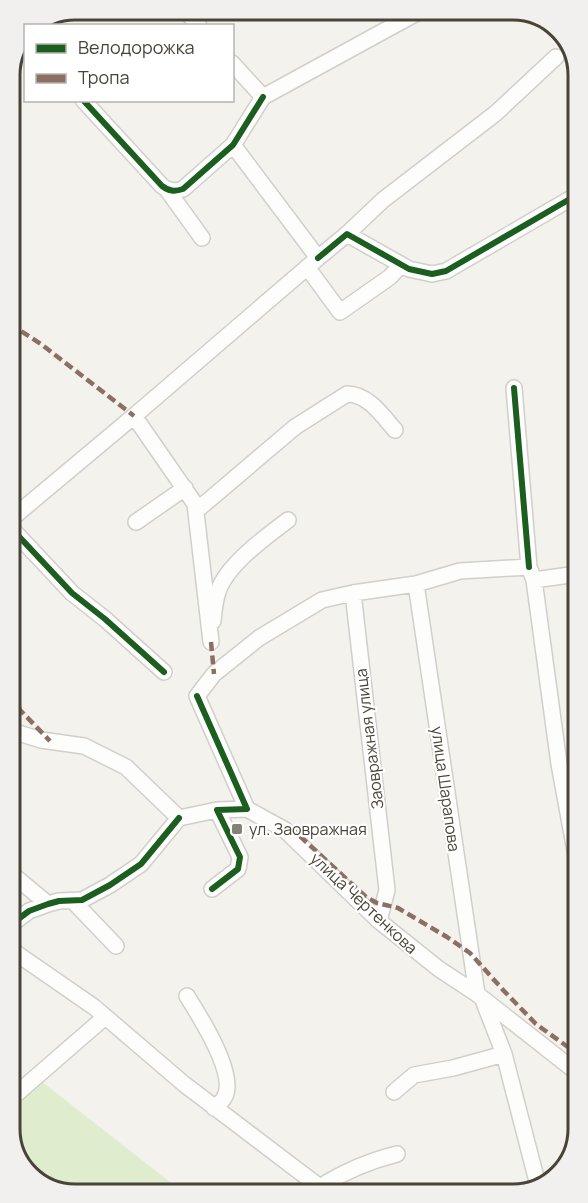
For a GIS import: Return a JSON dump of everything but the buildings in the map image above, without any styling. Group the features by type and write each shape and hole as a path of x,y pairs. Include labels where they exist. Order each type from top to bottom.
{"street":[{"path":"168,191 176,192 183,189 233,145 263,97 404,20"},
{"path":"20,511 408,180 496,113 556,57"},
{"path":"234,65 263,97"},
{"path":"85,102 168,191 202,238"},
{"path":"233,145 312,262 340,312 390,277 400,266"},
{"path":"347,234 400,266 432,274 446,271 568,200"},
{"path":"514,388 532,573 568,813"},
{"path":"196,511 295,427 347,393 357,394 373,405 395,430"},
{"path":"134,416 195,504 211,642 219,588 231,571 253,548 288,520"},
{"path":"136,522 185,488"},
{"path":"20,538 72,593 164,672"},
{"path":"20,918 29,911 48,904 82,900 110,885 141,864 179,818 217,810 247,809 197,696 214,674 260,638 322,600 353,593 416,584 460,571 568,574"},
{"name":"улица Шарапова","path":"416,584 480,997 504,1054 535,1179"},
{"name":"Заовражная улица","path":"353,593 387,890 379,921"},
{"path":"20,733 41,740 84,746 126,767 179,818"},
{"name":"улица Чертенкова","path":"247,809 285,830 379,921 568,1065"},
{"path":"212,889 238,869 240,857 217,810"},
{"path":"20,881 48,904"},
{"path":"74,901 116,946"},
{"path":"20,956 105,1017 214,1108 315,1184"},
{"path":"187,996 218,1052 227,1078 225,1098 214,1108"},
{"path":"20,1091 105,1017"},
{"path":"394,1092 414,1075 453,1068 504,1054"},
{"path":"329,1184 342,1173 371,1161 397,1154"}],"green space":[{"path":"41,1081 172,1183 71,1183 57,1181 47,1176 31,1162 24,1150 20,1129 20,1103"}],"marked path":[{"path":"20,330 134,416"},
{"path":"211,642 214,674"},
{"path":"20,710 50,741"},
{"path":"290,827 366,897 377,903 398,908 470,953 536,1024 568,1047"}],"cycle path":[{"path":"85,102 162,186 174,191 183,189 233,145 263,97"},
{"path":"318,258 347,234 409,269 432,274 446,271 568,200"},
{"path":"514,388 529,567"},
{"path":"20,538 72,593 164,672"},
{"path":"197,696 247,809 217,810 240,857 238,869 212,889"},
{"path":"20,918 29,911 48,904 82,900 110,885 141,864 179,818"}],"place":[{"name":"ул. Заовражная","path":"237,829"}]}
